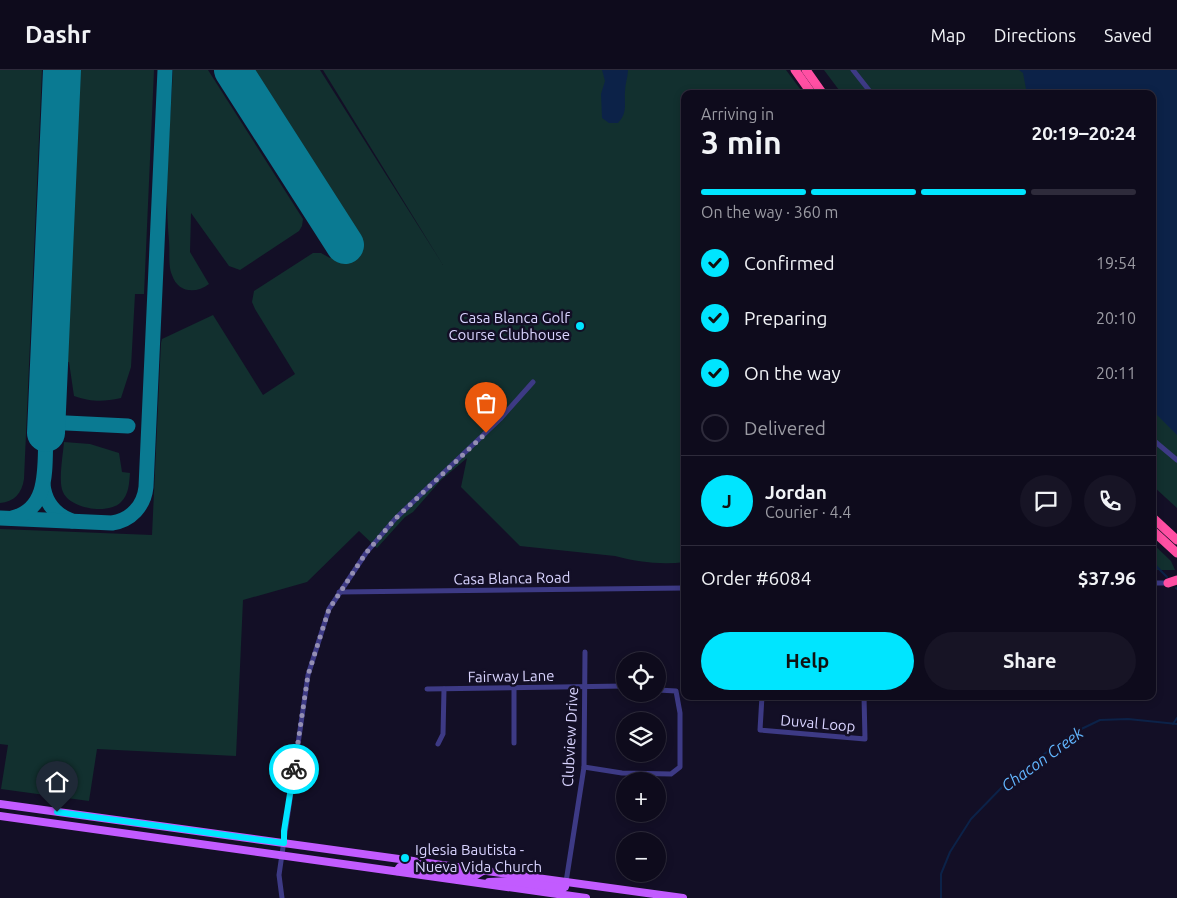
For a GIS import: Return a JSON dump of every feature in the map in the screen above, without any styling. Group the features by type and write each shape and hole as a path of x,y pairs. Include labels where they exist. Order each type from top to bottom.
{"highway":[{"path":"795,70 809,90"},
{"path":"806,70 820,90"},
{"path":"1156,521 1177,540"},
{"path":"1156,534 1177,553"}],"main road":[{"path":"0,804 683,898"},
{"path":"0,816 586,898"},
{"path":"397,871 400,867 404,866 476,874 484,870"},
{"path":"480,883 500,880 562,888 565,887 566,882"}],"street":[{"path":"853,70 869,90"},
{"path":"282,898 278,882 281,855 308,675 329,609 366,553 395,519 500,419 533,382"},
{"path":"1156,442 1177,460"},
{"path":"1156,583 1174,582"},
{"name":"Casa Blanca Road","path":"339,592 681,588"},
{"name":"Clubview Drive","path":"566,882 584,767 585,652"},
{"name":"Fairway Lane","path":"427,689 616,686"},
{"path":"514,688 514,743"},
{"path":"438,744 443,734 444,689"},
{"path":"584,767 622,773 671,774 680,768 680,713 676,691 666,690"},
{"name":"Duval Loop","path":"762,700 760,730 865,740 864,700"}],"green space":[{"path":"0,70 42,70 24,479 21,489 13,499 0,503"},
{"path":"80,70 154,70 144,294 135,294 131,367 121,398 103,401 74,396 69,362 67,362"},
{"path":"173,70 208,70 303,219 299,231 240,270 229,266 191,213 190,252 209,284 193,290 188,290 178,285 172,275 170,263 167,177"},
{"path":"254,70 320,70 443,265 323,70 786,70 801,90 681,90 681,562 650,562 615,556 520,546 461,487 467,458 441,480 413,512 405,517 377,548 359,531 307,582 243,600 236,756 97,749 89,801 1,789 8,745 0,744 0,529 152,535 162,339 213,315 263,395 295,374 255,309 252,302 254,291 313,253 321,253 330,258 361,238"},
{"path":"824,70 1177,70 1177,508 1156,489 1156,90 839,90"},
{"path":"64,442 90,444 119,453 122,472 130,473 127,492 121,502 115,506 99,509 81,506 67,498 63,492 61,482"},
{"path":"1156,547 1171,561 1175,570 1156,570"}],"water":[{"path":"602,70 628,70 625,88 625,108 618,123 609,123 602,118 601,94 605,81"},
{"path":"1019,70 1177,70 1177,435 1156,414 1156,90 1026,90 1023,73"}],"waterway":[{"name":"Chacon Creek","path":"1156,566 1167,577"},
{"name":"Chacon Creek","path":"1173,724 1177,718"},
{"name":"Chacon Creek","path":"941,898 941,874 950,852 971,819 1008,781 1071,734 1100,720 1128,719 1177,724"}],"taxiway":[{"path":"0,518 112,523 131,515 143,500 146,487 165,70"},
{"path":"46,422 128,426"},
{"path":"12,518 25,513 39,495 45,471 46,433"},
{"path":"43,485 46,497 52,507 72,521"}],"runway":[{"path":"46,433 62,70"},
{"path":"233,70 345,245"}],"way so far":[{"path":"294,769 308,675 329,609 366,553 395,519 486,433"}],"place":[{"name":"Casa Blanca Golf Course Clubhouse","path":"580,326"},
{"name":"Iglesia Bautista - Nueva Vida Church","path":"405,858"}],"route":[{"path":"57,812 284,843 284,831 294,769"}]}
